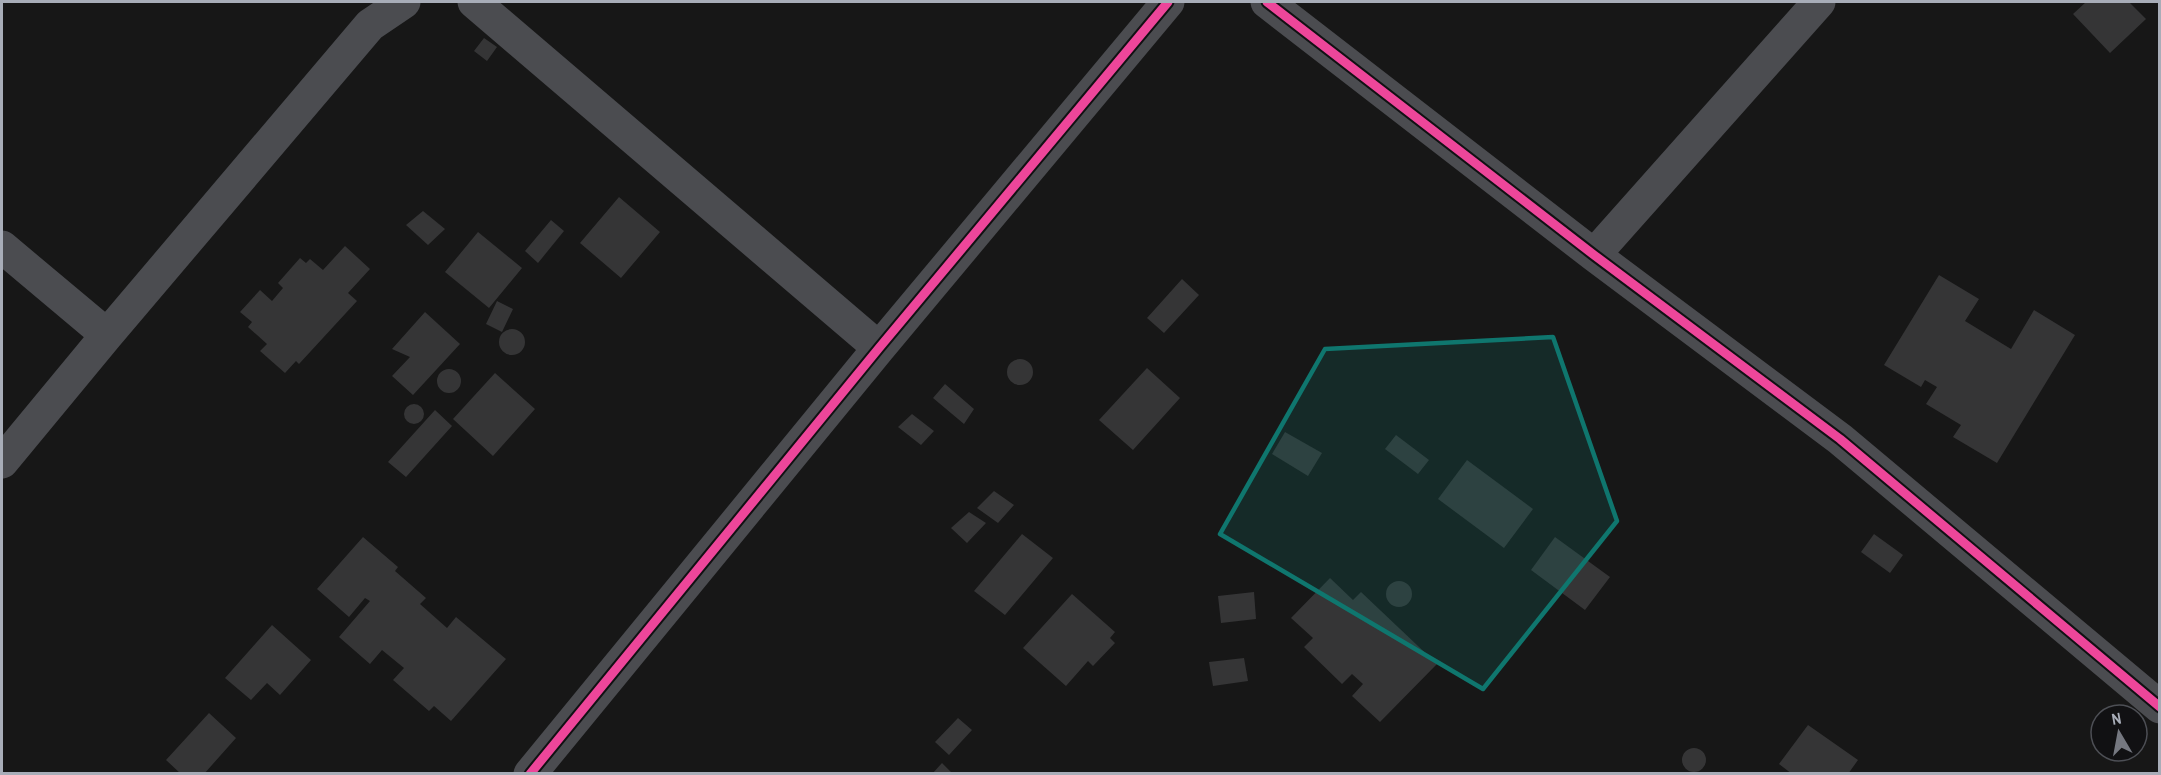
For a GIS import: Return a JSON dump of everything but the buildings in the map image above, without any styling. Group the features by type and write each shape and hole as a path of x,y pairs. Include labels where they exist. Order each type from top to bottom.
{"street":[{"path":"2,462 370,26 404,2"},
{"path":"474,2 879,348"},
{"path":"530,774 879,348 1168,2"},
{"path":"1267,2 1594,255 1840,439 2160,707"},
{"path":"1594,255 1820,2"},
{"path":"2,247 107,335"}],"highlighted area":[{"path":"1553,337 1617,521 1483,689 1220,534 1325,349"}],"cycle path":[{"path":"530,774 879,348 1168,2"},
{"path":"1267,2 1594,255 1840,439 2160,707"}]}
